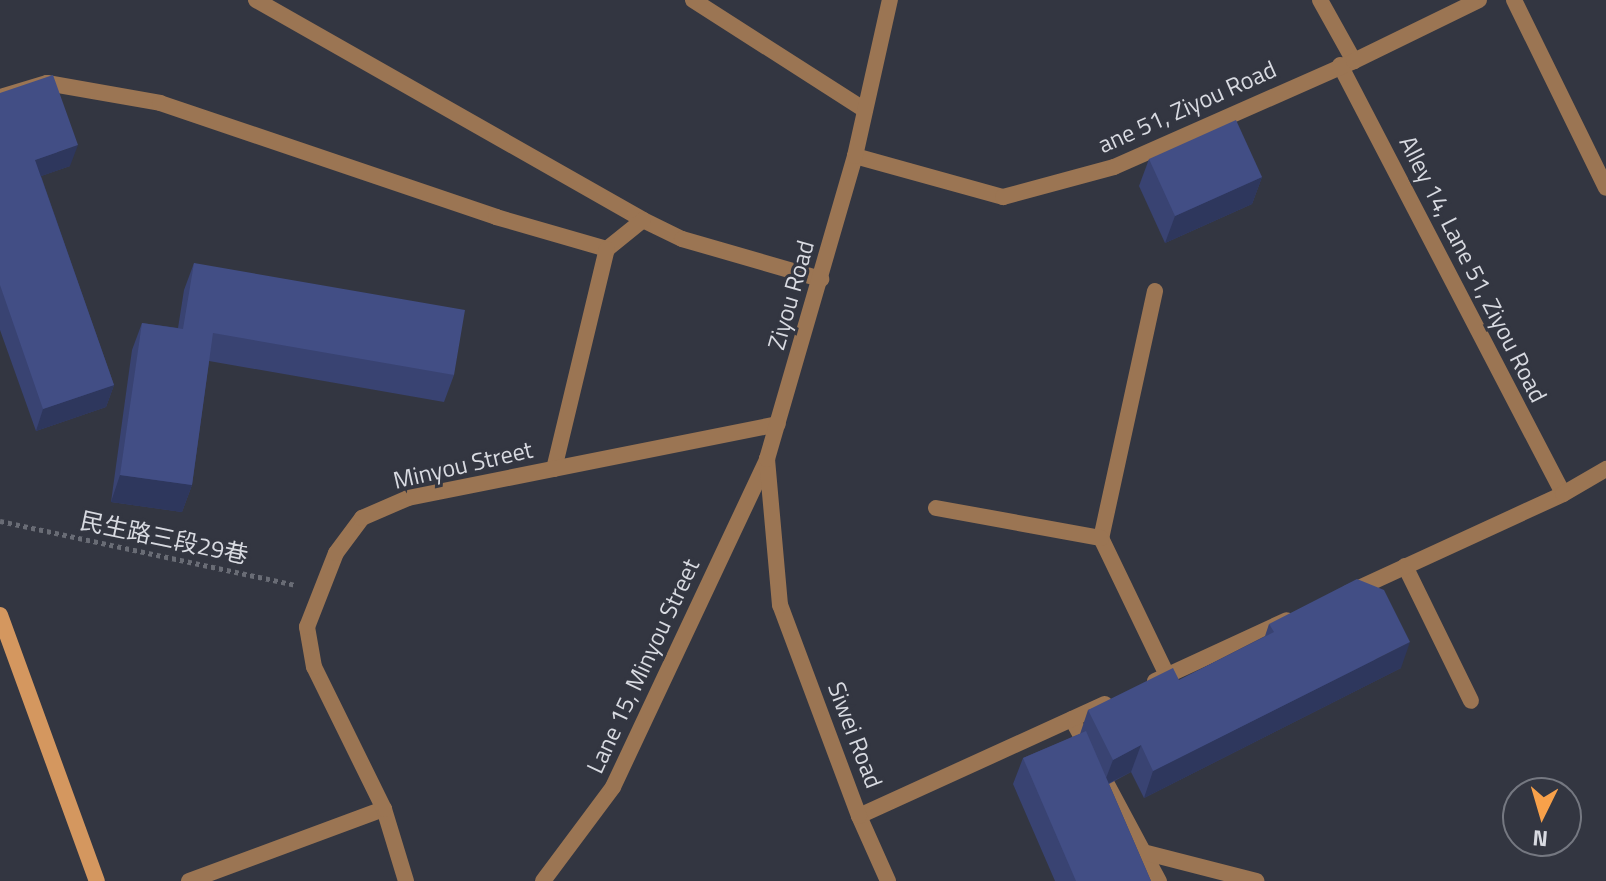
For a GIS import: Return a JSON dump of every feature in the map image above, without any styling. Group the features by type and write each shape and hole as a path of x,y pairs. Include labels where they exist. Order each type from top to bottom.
{"main road":[{"path":"0,615 97,881"}],"street":[{"path":"256,0 643,220 682,239 821,279"},
{"path":"693,0 865,110"},
{"name":"Ziyou Road","path":"780,605 767,459 855,156 890,0"},
{"name":"Alley 14, Lane 51, Ziyou Road","path":"1320,0 1347,63 1563,494"},
{"name":"ane 51, Ziyou Road","path":"855,156 1003,197 1114,167 1479,0"},
{"path":"1514,0 1606,188"},
{"path":"0,97 47,83 160,103 496,217 607,249"},
{"path":"554,469 607,249 643,220"},
{"path":"1155,291 1101,538 1167,675"},
{"name":"Minyou Street","path":"406,881 384,809 314,667 307,627 336,553 362,518 408,498 778,424"},
{"name":"Lane 15, Minyou Street","path":"543,881 613,787 767,459"},
{"path":"1335,598 1563,494 1606,469"},
{"path":"936,508 1101,538"},
{"path":"1405,566 1471,701"},
{"name":"Siwei Road","path":"780,605 859,816 888,881"},
{"path":"859,816 1307,611"},
{"path":"1072,719 1147,853 1159,881"},
{"path":"189,881 384,809"},
{"path":"1147,853 1256,881"}],"path":[{"name":"民生路三段29巷","path":"0,521 320,590"}],"building":[{"path":"53,75 78,145 35,160 114,385 43,409 0,285 0,93"},
{"path":"1236,120 1262,177 1175,216 1149,159"},
{"path":"194,263 465,310 454,375 213,333 192,485 120,475 142,323 183,329"},
{"path":"1357,579 1384,590 1410,642 1153,771 1141,745 1113,760 1088,710 1173,668 1179,680 1274,632 1269,624"},
{"path":"1086,731 1151,881 1076,881 1023,758"}]}
